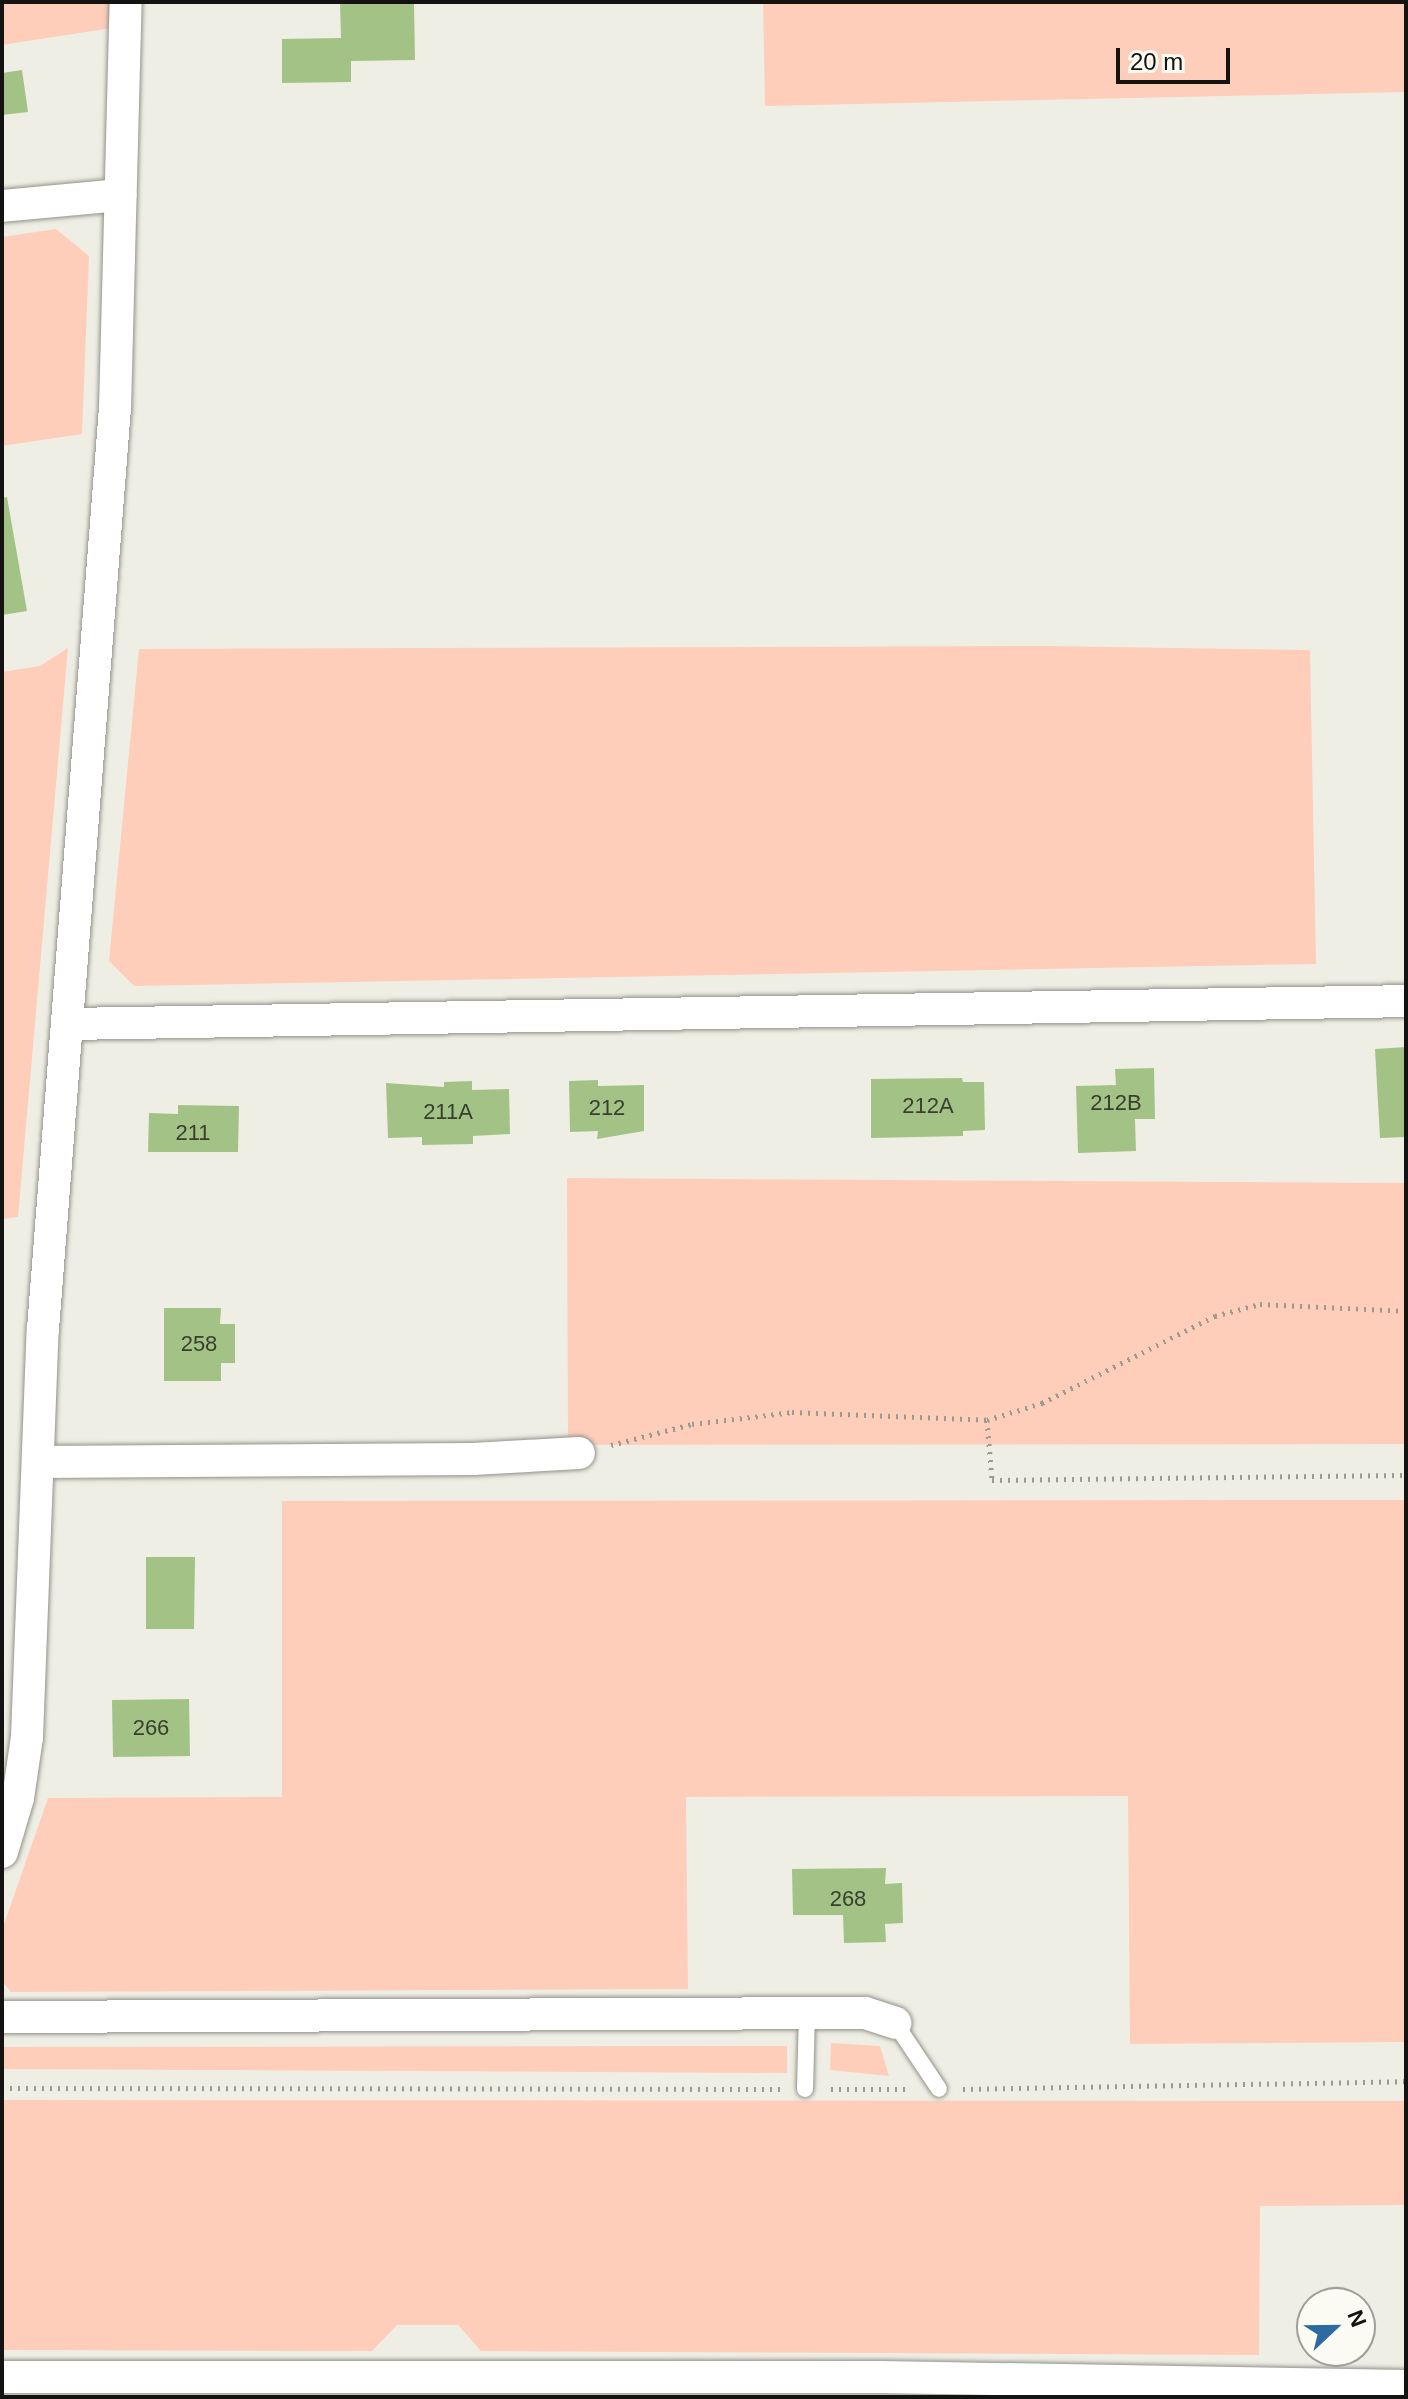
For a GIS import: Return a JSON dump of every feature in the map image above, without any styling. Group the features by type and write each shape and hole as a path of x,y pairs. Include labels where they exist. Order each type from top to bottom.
{"street":[{"path":"2,1852 27,1737 38,1462 114,424 126,2"},
{"path":"2,206 120,195"},
{"path":"68,1024 1406,1001"},
{"path":"38,1462 473,1459 579,1453"},
{"path":"2,2017 865,2013 895,2023"},
{"path":"2,2377 429,2387 882,2377 1406,2386"}],"lane":[{"path":"805,2089 807,2014"},
{"path":"895,2023 939,2089"}],"path":[{"path":"579,1453 692,1424 792,1412 987,1420 1042,1403 1215,1316 1260,1304 1406,1311"},
{"path":"987,1420 992,1480 1406,1475"},
{"path":"2,2088 939,2089 1406,2081"}],"shaded area":[{"path":"2,2 118,2 118,27 2,45"},
{"path":"763,2 1406,2 1406,92 765,106"},
{"path":"56,229 89,256 82,434 2,446 2,237"},
{"path":"1045,646 1310,650 1316,964 134,986 109,961 139,649"},
{"path":"68,648 18,1217 2,1219 2,672 40,666"},
{"path":"567,1178 1406,1183 1406,1444 568,1445"},
{"path":"1406,1500 1406,2042 1130,2044 1128,1796 686,1797 688,1989 11,1992 2,1981 2,1930 48,1798 282,1797 282,1501"},
{"path":"831,2043 880,2046 889,2076 830,2070"},
{"path":"787,2046 787,2073 2,2069 2,2047"},
{"path":"2,2100 1406,2101 1406,2205 1260,2206 1259,2355 481,2351 458,2325 397,2325 372,2351 2,2350"}],"building":[{"path":"340,2 414,2 415,60 351,61 351,82 282,83 282,39 341,38"},
{"path":"22,70 28,112 2,115 2,73"},
{"path":"7,497 27,611 2,615 2,498"},
{"path":"1406,1047 1406,1137 1380,1138 1375,1049"},
{"path":"1154,1068 1155,1119 1135,1119 1136,1151 1078,1153 1076,1086 1116,1085 1115,1069"},
{"path":"962,1078 963,1082 984,1082 985,1130 963,1131 963,1136 871,1138 871,1079"},
{"path":"598,1080 598,1086 644,1085 644,1131 597,1139 598,1131 570,1132 569,1081"},
{"path":"472,1081 472,1090 509,1089 510,1134 473,1136 473,1144 422,1145 422,1137 388,1138 386,1083 444,1087 444,1082"},
{"path":"178,1105 239,1106 238,1152 148,1152 149,1113 178,1114"},
{"path":"164,1308 221,1308 220,1324 235,1324 235,1363 221,1363 221,1381 164,1381"},
{"path":"146,1557 195,1557 194,1629 146,1629"},
{"path":"189,1699 190,1756 113,1757 112,1700"},
{"path":"886,1868 885,1884 902,1883 903,1923 885,1924 886,1942 844,1943 843,1915 793,1915 792,1869"}]}
